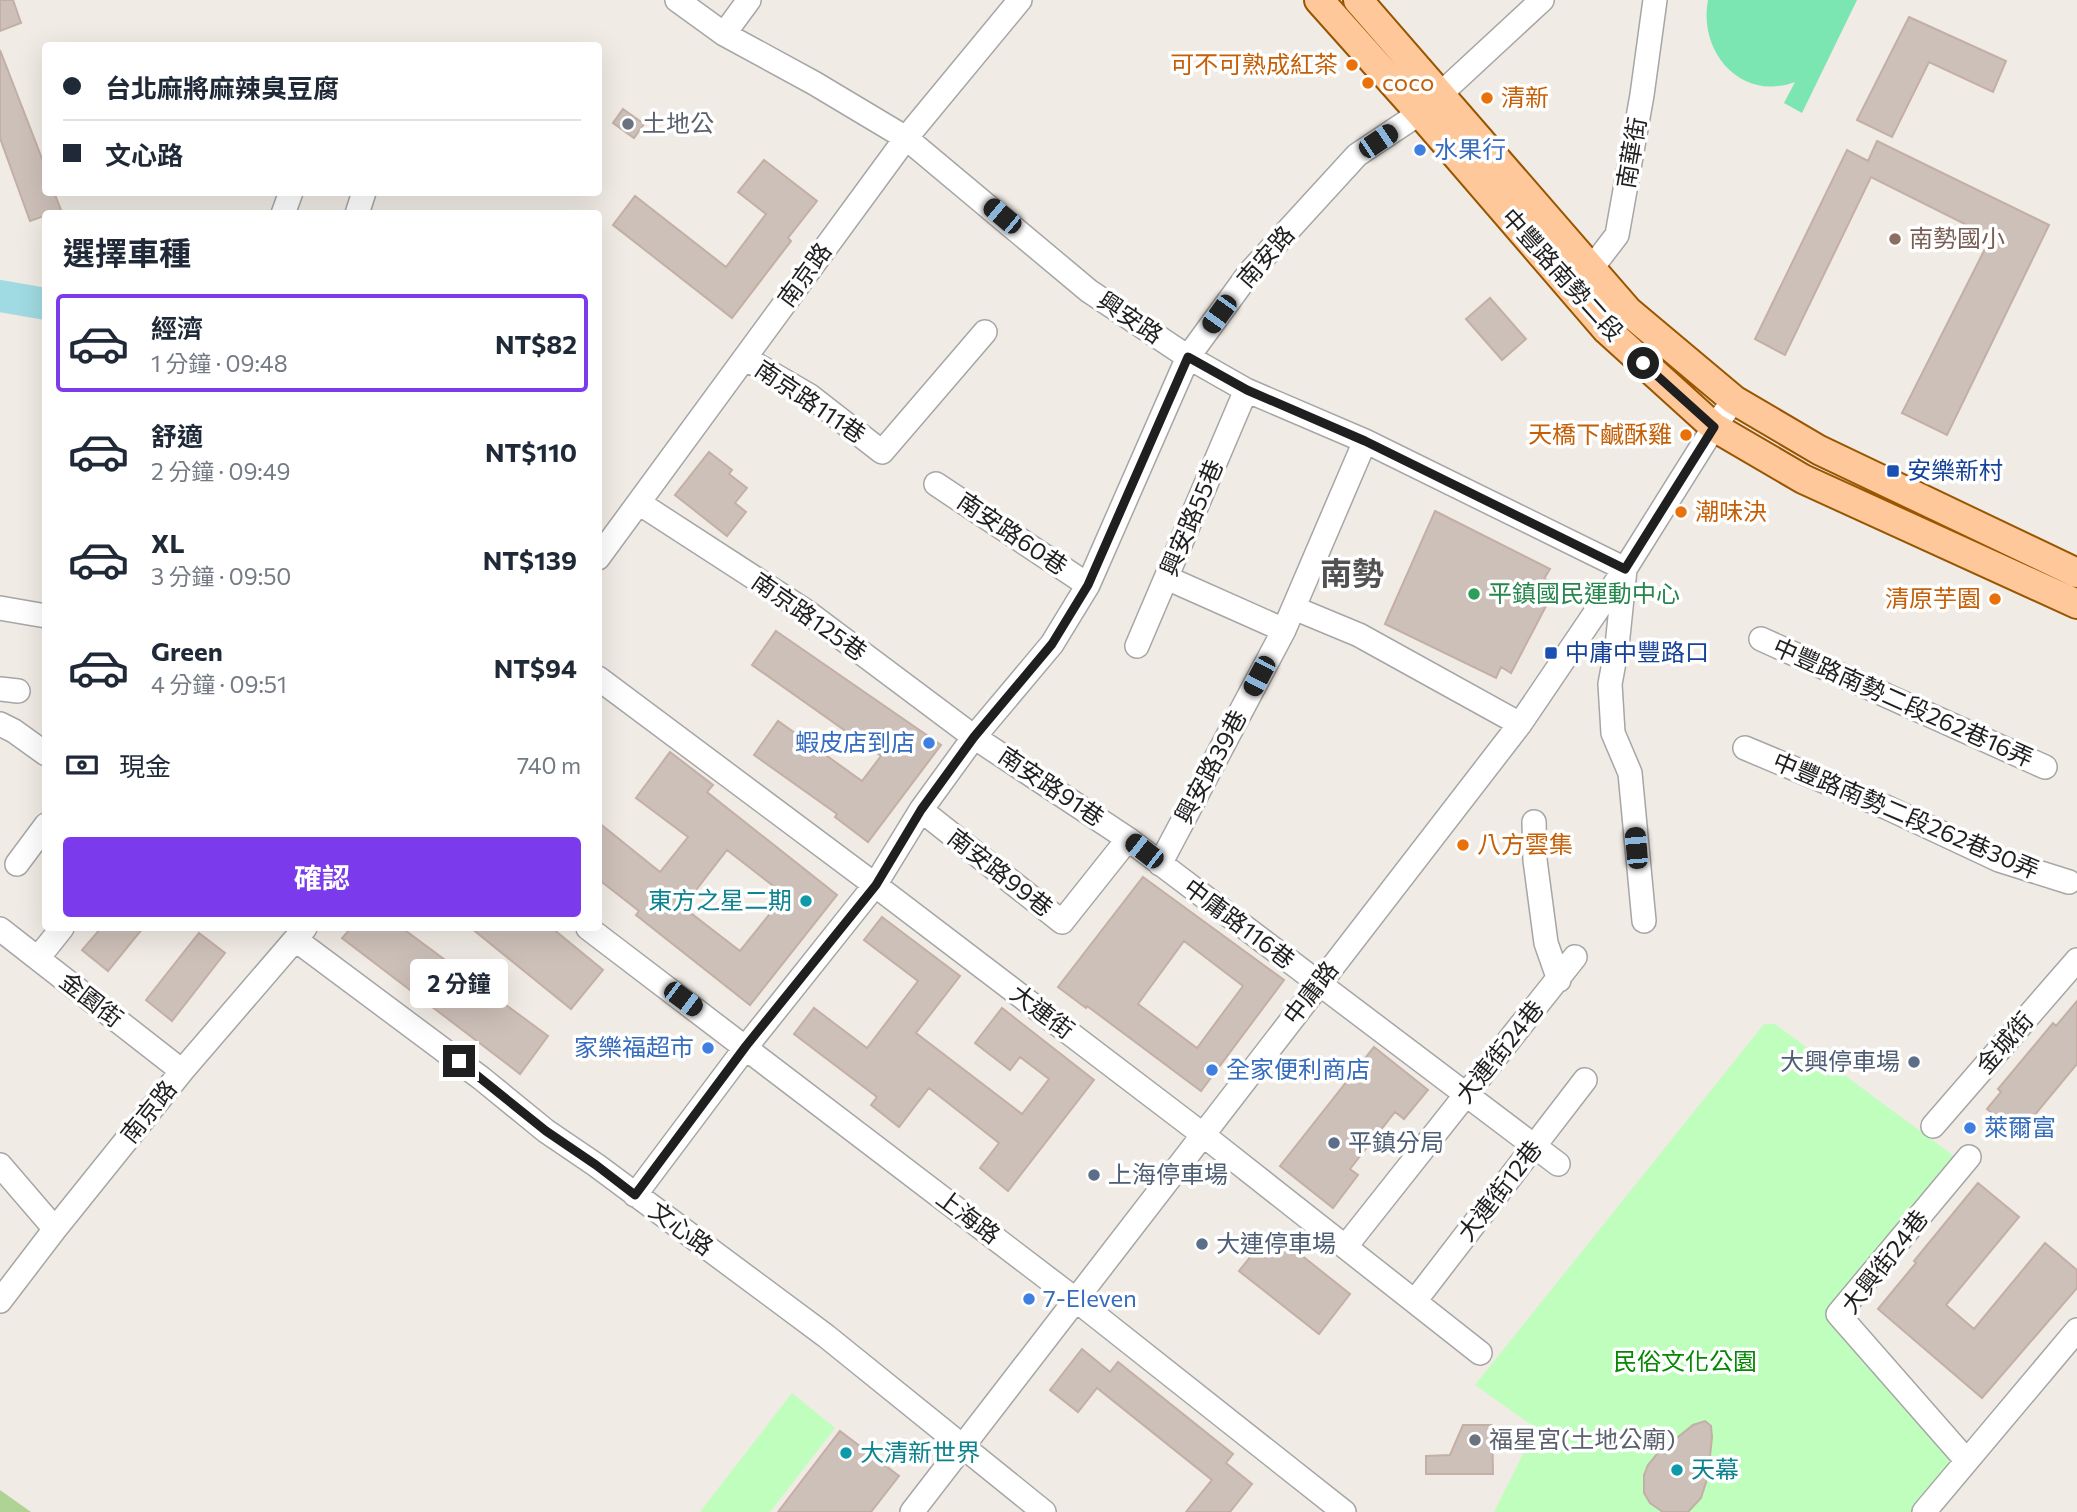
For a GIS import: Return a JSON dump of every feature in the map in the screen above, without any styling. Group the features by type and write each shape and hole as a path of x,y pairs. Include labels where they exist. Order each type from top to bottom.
{"main road":[{"name":"中豐路南勢二段","path":"1319,0 1429,103 1591,269 1628,311 1734,400 1819,450 2077,573"},
{"name":"中豐路南勢二段","path":"1358,0 1429,103 1568,285 1607,330 1714,427 1803,479 2077,604"}],"street":[{"name":"興安路","path":"677,0 724,34 814,83 906,138 1089,290 1188,357 1247,390 1365,441 1625,569"},
{"path":"724,34 749,0"},
{"name":"南京路","path":"602,553 906,138 1020,0"},
{"name":"南安路","path":"635,1195 746,1046 876,885 921,810 974,737 1052,644 1088,585 1188,357 1250,272 1357,155 1429,103 1542,0"},
{"name":"南華街","path":"1568,285 1591,269 1617,235 1650,4"},
{"name":"南京路111巷","path":"745,358 810,396 882,452 985,332"},
{"name":"興安路55巷","path":"1137,646 1247,390"},
{"name":"中庸路","path":"912,1512 1520,724 1625,569 1714,427 1734,400"},
{"name":"興安路39巷","path":"1160,864 1284,630 1365,441"},
{"name":"南安路60巷","path":"936,484 1088,585"},
{"name":"南京路125巷","path":"639,503 807,612 974,737"},
{"name":"中庸路","path":"1625,569 1610,684 1613,733 1630,773 1644,921"},
{"path":"1167,578 1284,630"},
{"path":"0,608 42,615"},
{"path":"1294,608 1359,635 1520,724"},
{"name":"中豐路南勢二段262巷16弄","path":"1761,639 2045,767"},
{"name":"大連街","path":"602,681 876,885 1202,1134 1480,1353"},
{"path":"0,724 42,751"},
{"name":"南安路91巷","path":"974,737 1128,839 1160,864"},
{"name":"中豐路南勢二段262巷30弄","path":"1745,748 1888,808 1999,860 2069,882"},
{"name":"南安路99巷","path":"921,810 1062,922 1128,839"},
{"path":"1534,822 1535,860 1546,943 1559,981"},
{"path":"17,864 42,830"},
{"name":"中庸路116巷","path":"1160,864 1558,1164"},
{"name":"金園街","path":"0,929 182,1071"},
{"path":"38,958 60,931"},
{"name":"上海路","path":"593,931 1076,1300 1344,1512"},
{"name":"南京路","path":"0,1301 55,1228 182,1071 301,934"},
{"name":"文心路","path":"301,934 546,1131 596,1165 826,1336 1044,1512"},
{"name":"大連街24巷","path":"1346,1246 1464,1095 1559,981 1575,957"},
{"name":"金城街","path":"1933,1126 2077,960"},
{"name":"大連街12巷","path":"1415,1301 1585,1080"},
{"name":"大興街24巷","path":"1966,1460 1838,1314 1969,1157"},
{"path":"0,1165 55,1228"},
{"path":"1924,1512 2077,1330"}],"green space":[{"path":"1708,0 1857,0 1802,113 1784,103 1795,82 1775,86 1757,85 1741,79 1728,68 1717,54 1710,38"},
{"name":"民俗文化公園","path":"1764,1024 1775,1024 1958,1159 1827,1315 1954,1463 1913,1512 1494,1512 1536,1428 1475,1385"},
{"path":"792,1393 835,1428 770,1512 700,1512"},
{"path":"0,1490 31,1512 0,1512"}],"building":[{"path":"0,0 13,0 21,23 0,31"},
{"path":"1909,17 2006,61 1993,92 1929,62 1892,137 1857,120"},
{"path":"0,50 42,159 42,196 56,196 61,210 42,210 42,217 30,221 0,138"},
{"name":"土地公","path":"623,109 644,124 634,138 613,123"},
{"path":"1877,141 2049,225 1947,435 1902,413 1991,237 1871,177 1785,355 1755,339 1847,150 1868,161"},
{"path":"764,160 817,201 788,238 791,241 732,318 613,225 635,196 726,267 766,214 738,192"},
{"path":"1490,298 1526,339 1502,360 1466,319"},
{"path":"709,452 732,470 729,474 747,488 735,503 746,512 727,536 675,495"},
{"name":"平鎮國民運動中心","path":"1435,511 1550,569 1544,579 1553,582 1546,606 1511,673 1501,667 1496,678 1385,624"},
{"path":"776,631 941,745 868,842 835,817 837,814 754,755 778,721 862,781 881,756 752,665"},
{"name":"東方之星二期","path":"670,752 713,785 707,792 837,895 750,1005 636,915 639,911 602,882 602,825 660,872 688,837 636,798","holes":["727,850 785,895 740,951 683,907"]},
{"path":"1143,877 1284,980 1201,1091 1058,987","holes":["1184,941 1243,986 1197,1048 1138,1004"]},
{"path":"882,917 960,976 916,1033 1022,1114 1049,1079 1020,1057 1010,1070 975,1043 1002,1008 1094,1080 1008,1191 980,1168 999,1143 929,1088 899,1127 871,1105 877,1097 794,1034 814,1008 867,1048 918,981 864,940"},
{"path":"98,931 141,931 108,971 82,950"},
{"path":"348,931 406,931 548,1036 520,1074 342,938"},
{"path":"475,931 556,931 603,970 571,1009"},
{"path":"199,933 225,953 172,1021 146,1000"},
{"path":"2077,1001 2077,1064 2014,1140 1991,1121 1995,1116 1987,1109 2001,1092 1998,1089 2053,1023 2056,1026"},
{"name":"平鎮分局","path":"1374,1047 1428,1090 1404,1119 1395,1112 1350,1169 1358,1175 1333,1208 1280,1166"},
{"path":"1978,1183 2019,1217 1946,1305 1974,1329 2045,1243 2077,1270 2077,1288 1982,1398 1878,1309"},
{"path":"1271,1231 1350,1294 1319,1334 1239,1271"},
{"path":"1082,1349 1110,1372 1118,1362 1233,1454 1226,1463 1252,1484 1230,1512 1186,1512 1212,1480 1097,1388 1078,1412 1050,1390"},
{"name":"天幕","path":"1705,1421 1711,1426 1712,1437 1708,1476 1701,1498 1688,1512 1663,1512 1650,1503 1644,1493 1644,1475 1648,1465 1657,1454 1693,1425"},
{"name":"福星宮(土地公廟)","path":"1463,1425 1492,1425 1493,1474 1426,1474 1426,1456 1450,1455"},
{"name":"大清新世界","path":"840,1431 899,1476 871,1512 778,1512"}],"waterway":[{"path":"0,296 42,303"}],"place":[{"name":"可不可熟成紅茶","path":"1352,65"},
{"name":"coco","path":"1368,83"},
{"name":"清新","path":"1487,98"},
{"name":"土地公","path":"628,124"},
{"name":"水果行","path":"1420,150"},
{"name":"南勢國小","path":"1895,239"},
{"name":"天橋下鹹酥雞","path":"1686,435"},
{"name":"安樂新村","path":"1893,471"},
{"name":"潮味決","path":"1681,512"},
{"name":"平鎮國民運動中心","path":"1474,594"},
{"name":"清原芋園","path":"1995,599"},
{"name":"中庸中豐路口","path":"1551,653"},
{"name":"蝦皮店到店","path":"929,743"},
{"name":"八方雲集","path":"1463,845"},
{"name":"東方之星二期","path":"806,901"},
{"name":"家樂福超市","path":"708,1048"},
{"name":"大興停車場","path":"1914,1062"},
{"name":"全家便利商店","path":"1212,1070"},
{"name":"萊爾富","path":"1970,1128"},
{"name":"平鎮分局","path":"1334,1143"},
{"name":"上海停車場","path":"1094,1175"},
{"name":"大連停車場","path":"1202,1244"},
{"name":"7-Eleven","path":"1029,1299"},
{"name":"福星宮(土地公廟)","path":"1475,1440"},
{"name":"大清新世界","path":"846,1453"},
{"name":"天幕","path":"1677,1470"}],"district":[{"name":"南勢","path":"1352,574"}],"route":[{"path":"459,1061 546,1131 635,1195 746,1046 876,885 921,810 974,737 1052,644 1088,585 1188,357 1247,390 1365,441 1625,569 1714,427 1643,363"}]}
